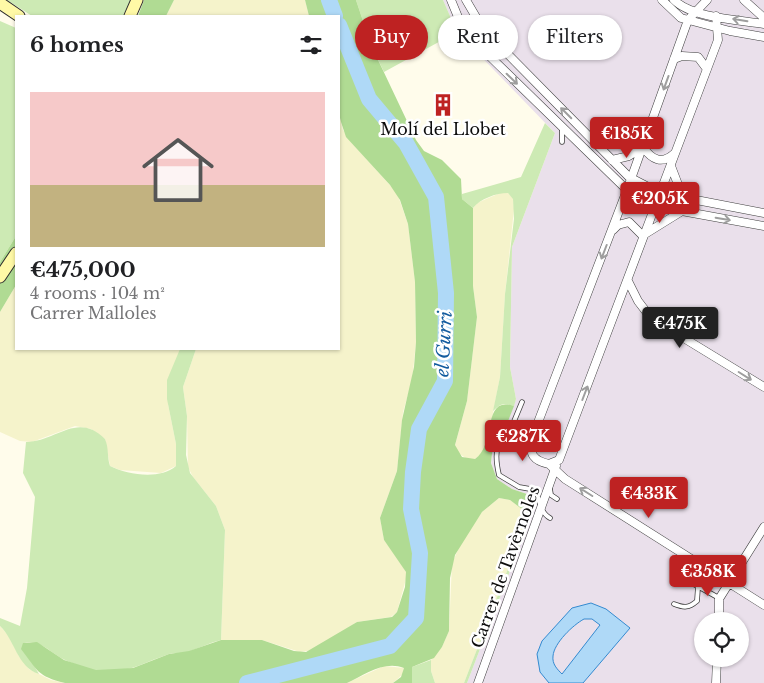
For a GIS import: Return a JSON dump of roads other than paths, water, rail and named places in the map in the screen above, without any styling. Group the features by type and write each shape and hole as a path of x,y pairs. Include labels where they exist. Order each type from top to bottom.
{"street":[{"path":"130,15 136,0"},
{"path":"451,0 458,18 475,42 627,190 656,204 682,211 764,226"},
{"path":"466,0 483,29 632,178 660,193 764,212"},
{"path":"662,0 681,18 730,31 764,37"},
{"path":"674,0 678,4 696,11 764,24"},
{"path":"707,0 688,20 632,178 530,447 532,456 538,461 552,467 565,479 764,604"},
{"path":"744,0 764,18"},
{"path":"0,4 17,15"},
{"name":"Carrer de Tavèrnoles","path":"478,683 549,484 552,467 559,460 678,150 718,40 716,16"},
{"path":"718,40 730,31"},
{"path":"674,59 682,56 698,57 707,69"},
{"path":"612,160 629,156 643,147"},
{"path":"643,147 650,157 660,161 669,159 678,150"},
{"path":"671,166 679,187 688,199"},
{"path":"611,233 618,225 629,222 644,236 682,211"},
{"path":"0,277 15,254"},
{"path":"628,281 638,301 652,318 764,387"},
{"path":"719,612 719,599 764,528"},
{"path":"716,683 717,667"}],"lane":[{"path":"562,127 562,142"},
{"path":"522,402 510,431 499,443 495,458 499,475 519,487 536,490 549,484 551,496 557,499"},
{"path":"510,431 538,425"},
{"path":"536,490 545,515 550,518"},
{"path":"690,582 719,599"},
{"path":"674,604 682,607 691,606 697,601 698,588"}],"water":[{"path":"591,603 606,609 630,628 583,683 549,683 540,672 537,654 542,641 572,608","holes":["584,619 592,619 600,625 562,674 553,661 554,651 570,630"]}],"waterway":[{"name":"el Gurri","path":"329,0 335,15"},
{"name":"el Gurri","path":"247,683 390,646 416,618 420,553 411,509 413,472 419,429 445,381 446,293 436,197 406,143 369,99 340,27"}],"place":[{"name":"Molí del Llobet","path":"443,105"}]}
